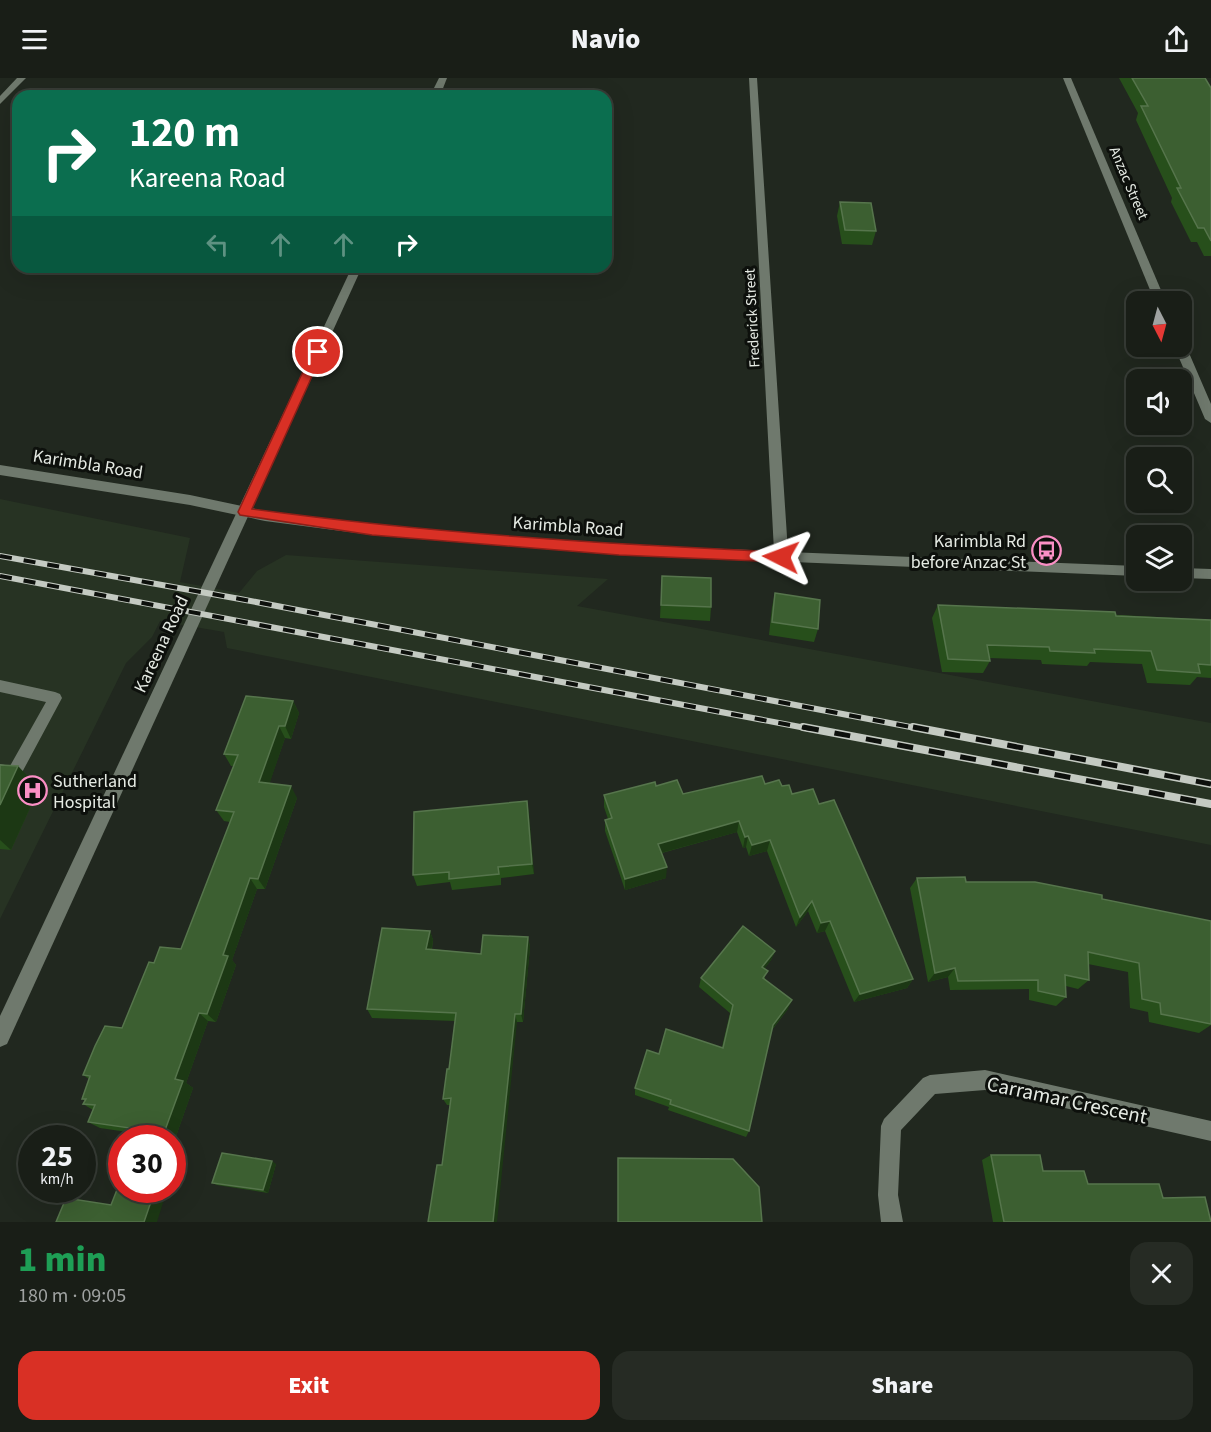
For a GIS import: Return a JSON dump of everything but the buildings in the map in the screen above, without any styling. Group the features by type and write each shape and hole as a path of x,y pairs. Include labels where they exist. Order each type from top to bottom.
{"street":[{"path":"0,101 22,78"},
{"name":"Frederick Street","path":"753,78 781,557"},
{"name":"Anzac Street","path":"1066,78 1156,291"},
{"name":"Kareena Road","path":"0,1037 354,273"},
{"path":"1185,357 1211,419"},
{"name":"Karimbla Road","path":"0,470 190,500 244,512 372,530 619,550 1126,571"},
{"path":"1192,573 1211,574"},
{"name":"Carramar Crescent","path":"892,1222 888,1195 891,1126 930,1085 984,1080 1211,1131"}],"lane":[{"path":"0,686 55,698 14,773 0,770"}],"shaded area":[{"path":"0,499 190,538 180,582 239,593 257,571 286,555 608,579 577,606 1211,723 1211,845 227,648 224,632 160,621 152,637 126,663 0,919"}],"railway":[{"path":"0,556 240,599 921,729"},
{"path":"0,576 811,729"},
{"path":"803,727 1211,804"},
{"path":"913,727 1211,784"}],"place":[{"name":"Karimbla Rd before Anzac St","path":"1047,551"},
{"name":"Sutherland Hospital","path":"32,791"}],"route":[{"path":"318,352 244,512 372,530 619,550 781,557"}]}
